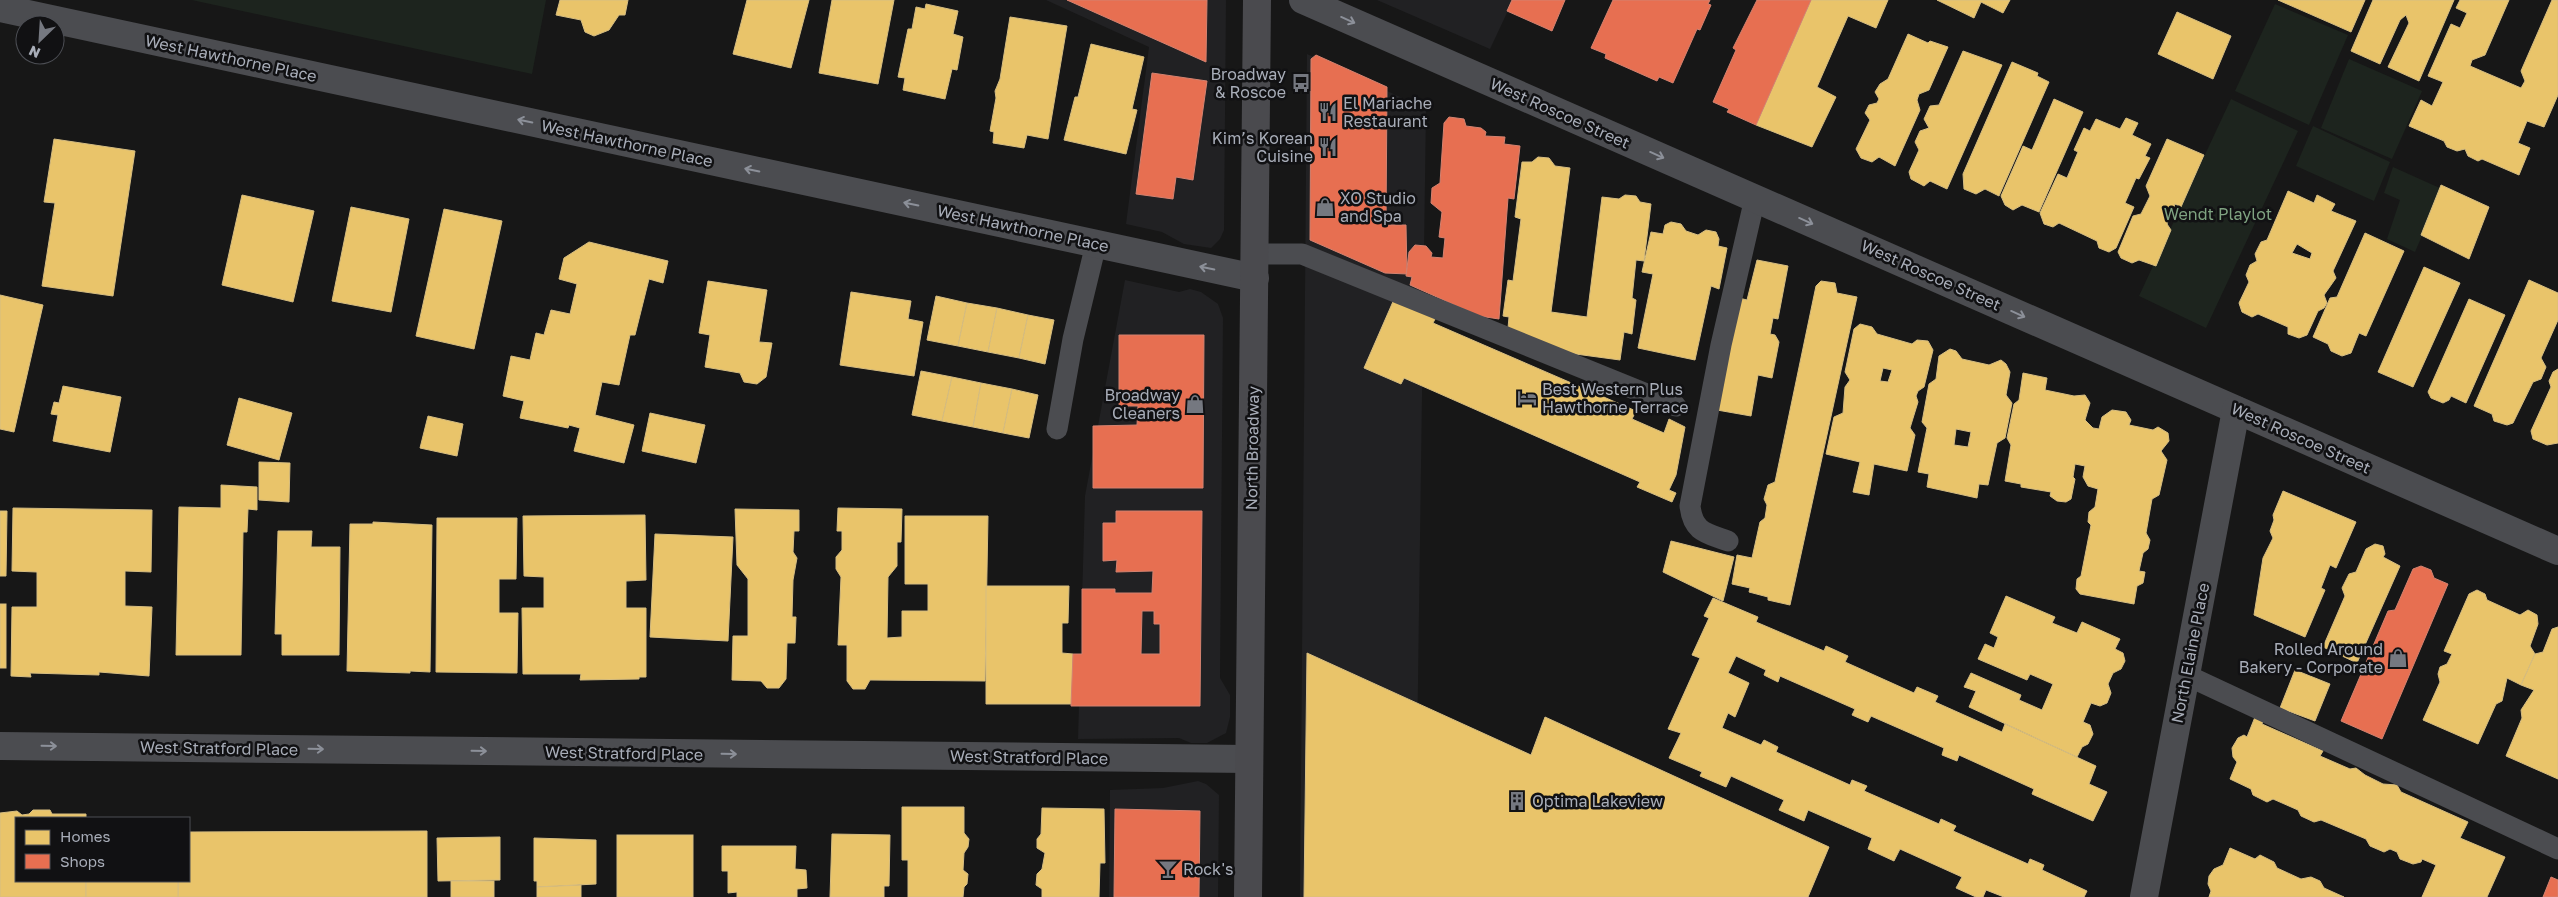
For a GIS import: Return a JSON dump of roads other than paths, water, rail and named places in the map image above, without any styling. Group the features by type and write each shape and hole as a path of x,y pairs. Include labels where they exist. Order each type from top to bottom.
{"main road":[{"name":"North Broadway","path":"1248,897 1257,0"}],"street":[{"name":"West Roscoe Street","path":"1303,0 2558,551"},
{"name":"West Hawthorne Place","path":"0,8 1096,244 1254,266"},
{"name":"North Elaine Place","path":"2144,897 2236,410"},
{"name":"West Stratford Place","path":"0,746 1249,759"}],"lane":[{"path":"1728,541 1696,527 1691,518 1690,506 1721,345 1754,198"},
{"path":"1057,430 1072,339 1096,244"},
{"path":"1254,266 1302,254 1676,406"},
{"path":"2186,676 2558,849"}],"place":[{"name":"Broadway & Roscoe","path":"1301,83"},
{"name":"El Mariache Restaurant","path":"1328,112"},
{"name":"Kim’s Korean Cuisine","path":"1328,147"},
{"name":"XO Studio and Spa","path":"1325,207"},
{"name":"Best Western Plus Hawthorne Terrace","path":"1527,398"},
{"name":"Broadway Cleaners","path":"1195,404"},
{"name":"Rolled Around Bakery - Corporate","path":"2398,658"},
{"name":"Optima Lakeview","path":"1517,801"},
{"name":"Rock's","path":"1168,869"}],"park label":[{"name":"Wendt Playlot","path":"2218,214"}]}
